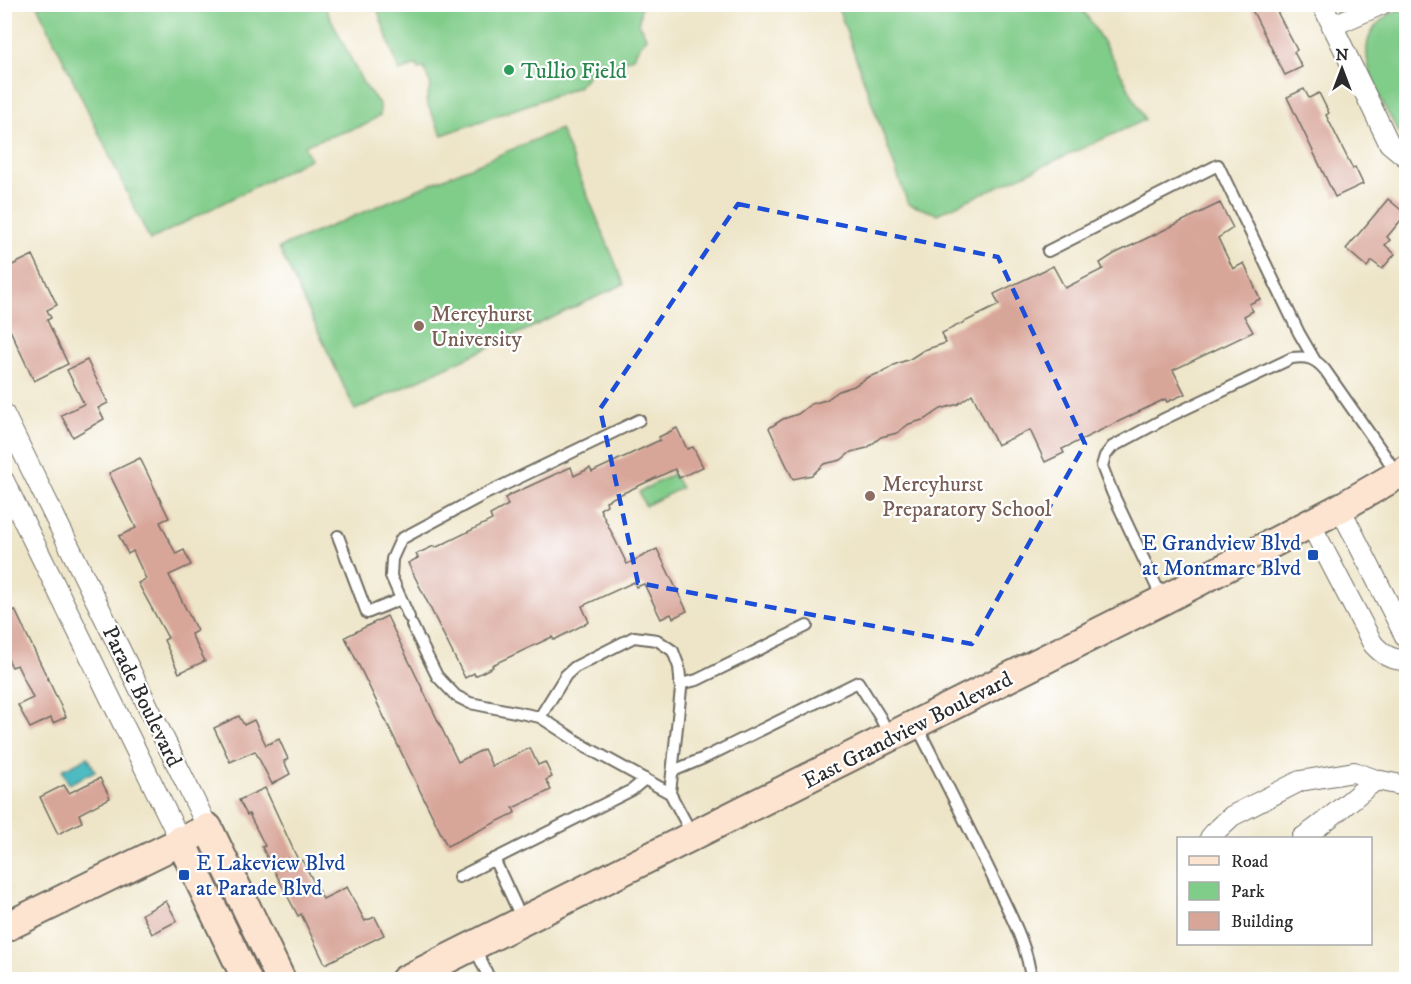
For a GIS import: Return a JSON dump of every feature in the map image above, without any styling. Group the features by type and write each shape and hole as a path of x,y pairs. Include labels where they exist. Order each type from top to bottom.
{"street":[{"path":"1322,4 1389,143 1407,157"},
{"path":"1332,26 1382,4"},
{"name":"Parade Boulevard","path":"4,414 281,980"},
{"name":"East Grandview Boulevard","path":"405,980 1164,600 1402,473"},
{"name":"Parade Boulevard","path":"4,481 247,980"},
{"path":"1340,508 1407,639"},
{"path":"1310,524 1372,644 1382,654 1392,659 1407,660"},
{"path":"1211,837 1232,816 1300,781 1325,775 1354,772 1376,780 1407,786"},
{"path":"1304,837 1326,822 1347,802 1376,780"},
{"path":"4,928 208,828"}],"lane":[{"path":"1048,251 1218,165 1299,333 1314,359 1402,473"},
{"path":"1164,600 1112,492 1102,466 1105,456 1112,447 1166,418 1292,358 1314,359"},
{"path":"639,420 483,495 401,539 392,559 391,576 437,676 456,696 470,703 540,717 586,747 670,793 694,836"},
{"path":"338,536 367,613 400,599"},
{"path":"680,684 697,680 807,626"},
{"path":"540,717 566,675 575,667 634,637 657,640 674,651 679,667 680,684 670,793"},
{"path":"673,771 858,682 890,737"},
{"path":"916,724 970,829 1017,930 1031,980"},
{"path":"459,877 633,790 645,779"},
{"path":"494,860 524,922"},
{"path":"474,946 490,980"}],"highlighted area":[{"path":"738,204 998,257 1085,444 972,644 638,583 600,409"}],"green space":[{"path":"234,4 238,11 245,5 324,5 363,83 380,105 380,115 365,125 304,145 310,159 150,240 37,5"},
{"name":"Tullio Field","path":"376,5 641,5 639,23 646,37 632,58 592,71 578,87 442,135 426,101 431,85 424,68 418,69 417,65 399,71"},
{"path":"837,5 1080,5 1113,58 1145,120 937,214 908,204"},
{"path":"1406,7 1406,142 1380,98 1369,69 1367,56 1371,33 1390,14"},
{"path":"560,129 624,284 355,410 279,248"},
{"path":"673,474 681,488 645,506 639,492"}],"water":[{"path":"88,757 95,771 69,784 62,770"}],"building":[{"path":"1249,4 1273,4 1297,50 1294,52 1302,67 1285,75"},
{"path":"1304,89 1309,98 1319,93 1329,113 1326,115 1363,184 1335,197 1287,97"},
{"path":"1388,199 1406,214 1387,237 1390,240 1385,245 1395,254 1382,269 1372,261 1367,267 1346,249"},
{"path":"1220,203 1233,228 1218,238 1233,269 1244,263 1260,299 1249,304 1253,311 1244,316 1253,332 1173,370 1185,394 1167,402 1165,399 1062,449 1064,453 1045,462 1030,430 997,445 972,394 958,404 909,424 897,433 881,437 867,448 851,452 841,460 824,464 812,475 793,479 769,428 783,419 798,414 811,404 826,400 839,391 910,359 924,350 946,343 942,333 999,305 994,294 1053,266 1065,288 1103,269 1100,263 1114,254"},
{"path":"33,255 57,305 47,310 51,318 47,320 68,364 34,381 4,317 4,269"},
{"path":"87,360 108,403 98,408 104,419 73,437 61,415 84,404 67,370"},
{"path":"677,428 687,449 693,447 703,467 679,478 675,469 606,501 607,505 600,509 627,564 657,549 687,611 673,618 671,614 661,619 644,584 636,587 634,582 582,606 589,622 554,640 552,637 492,665 493,667 475,676 474,673 465,678 408,563 418,558 416,554 434,546 435,548 492,520 490,515 508,505 505,498 510,495 571,467 574,476 590,468 592,472 660,440 659,437"},
{"path":"140,458 169,518 160,522 176,554 184,550 191,565 169,575 197,631 191,634 205,661 179,673 164,640 168,638 138,583 146,579 133,551 128,554 119,536 136,528 109,473"},
{"path":"15,610 66,717 53,723 51,718 30,728 18,705 33,698 17,665 12,667 4,651 4,615"},
{"path":"387,616 458,762 484,749 492,766 530,748 538,765 545,762 552,777 546,780 551,790 513,808 515,813 447,846 345,637"},
{"path":"239,716 244,725 254,720 266,745 279,739 288,759 284,761 290,774 272,784 255,751 230,762 214,728"},
{"path":"100,778 110,798 79,814 82,822 58,834 40,797 64,785 69,793"},
{"path":"265,788 299,862 302,860 323,899 347,887 365,921 375,917 384,935 325,964 301,914 298,916 268,859 262,847 265,846 249,814 247,815 239,800"},
{"path":"166,901 177,921 152,934 142,914"}],"place":[{"name":"Tullio Field","path":"509,70"},
{"name":"Mercyhurst University","path":"419,326"},
{"name":"Mercyhurst Preparatory School","path":"870,496"},
{"name":"E Grandview Blvd at Montmarc Blvd","path":"1313,555"},
{"name":"E Lakeview Blvd at Parade Blvd","path":"184,875"}]}
